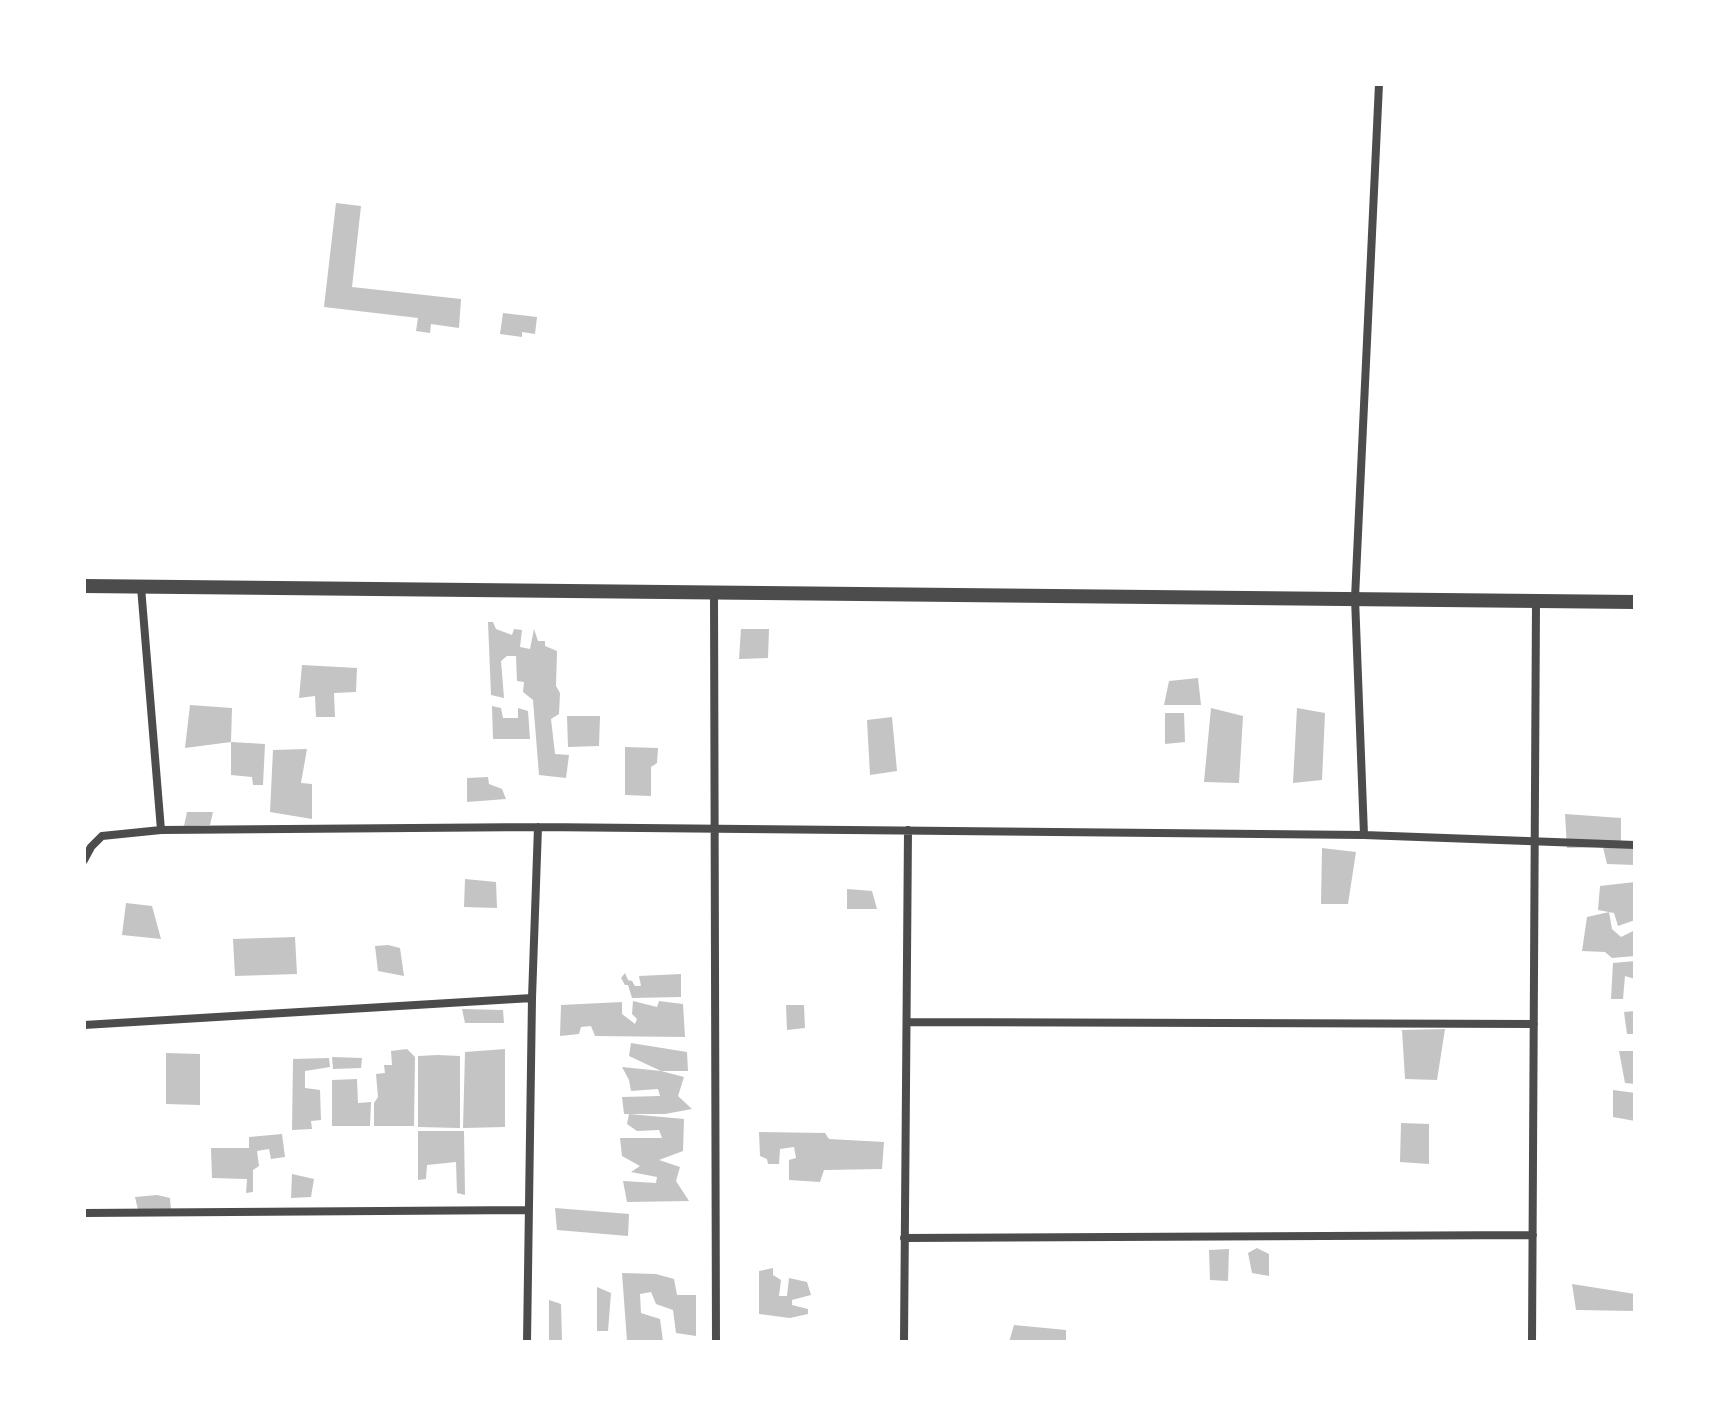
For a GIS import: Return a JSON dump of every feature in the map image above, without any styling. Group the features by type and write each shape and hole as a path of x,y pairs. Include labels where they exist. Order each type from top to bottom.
{"street":[{"path":"1364,835 1355,598 1379,84"},
{"path":"84,586 1635,602"},
{"path":"141,587 161,830"},
{"path":"714,592 716,1342"},
{"path":"1532,1342 1536,602"},
{"path":"527,1342 538,827"},
{"path":"84,860 102,836 161,830 715,827 1364,835 1635,845"},
{"path":"904,1342 908,830"},
{"path":"84,1025 532,998"},
{"path":"908,1022 1534,1024"},
{"path":"84,1213 529,1210"},
{"path":"904,1238 1533,1235"}],"building":[{"path":"336,203 361,206 352,287 461,299 459,328 431,324 430,333 416,331 418,318 324,307"},
{"path":"503,313 537,317 535,334 522,332 522,337 500,334"},
{"path":"488,622 512,635 514,629 522,630 520,647 530,649 534,629 538,641 545,641 545,646 557,651 559,714 551,719 555,754 569,755 566,778 539,775 533,700 523,692 524,682 517,681 516,656 507,656 501,661 504,698 491,695"},
{"path":"741,629 769,629 768,658 739,659"},
{"path":"302,665 357,668 356,692 334,693 335,717 316,717 315,696 299,698"},
{"path":"1198,678 1201,705 1164,705 1169,681"},
{"path":"190,705 232,708 231,742 185,748"},
{"path":"492,706 501,708 503,718 518,718 518,708 528,711 530,739 493,739"},
{"path":"1211,708 1243,716 1239,783 1204,782"},
{"path":"1297,708 1325,713 1322,780 1293,783"},
{"path":"1165,713 1184,713 1185,742 1165,744"},
{"path":"567,716 600,716 599,746 568,747"},
{"path":"892,717 897,771 870,775 867,720"},
{"path":"231,742 265,744 263,785 253,785 252,777 231,775"},
{"path":"625,747 658,748 657,763 651,767 651,796 625,795"},
{"path":"307,749 301,783 312,784 312,819 270,812 273,750"},
{"path":"488,777 489,784 502,789 506,799 467,802 467,778"},
{"path":"187,812 213,812 210,825 184,826"},
{"path":"1565,814 1621,818 1621,845 1634,845 1635,865 1607,864 1603,847 1567,848"},
{"path":"1322,848 1356,852 1348,904 1321,904"},
{"path":"465,879 496,882 497,908 464,907"},
{"path":"1635,882 1635,920 1618,926 1614,913 1598,910 1600,886"},
{"path":"847,889 872,891 877,909 847,909"},
{"path":"126,903 152,906 161,939 122,935"},
{"path":"1609,912 1612,929 1621,937 1635,930 1635,956 1612,958 1605,952 1582,951 1587,917"},
{"path":"295,937 297,974 235,976 233,939"},
{"path":"375,946 400,948 404,976 378,971"},
{"path":"1635,961 1635,979 1625,976 1623,999 1611,999 1613,963"},
{"path":"625,973 635,986 641,986 639,976 681,974 681,997 632,998 628,985 621,978"},
{"path":"633,1001 657,1007 659,1001 683,1004 685,1037 595,1036 591,1026 581,1027 579,1034 560,1036 561,1005 622,1002 622,1014 635,1024 637,1019 632,1014"},
{"path":"786,1005 804,1005 805,1028 787,1030"},
{"path":"462,1009 503,1010 504,1023 465,1023"},
{"path":"1635,1011 1635,1034 1627,1034 1624,1012"},
{"path":"1445,1029 1437,1080 1405,1079 1402,1030"},
{"path":"631,1043 687,1052 688,1071 661,1071 629,1056"},
{"path":"407,1049 415,1057 414,1126 374,1126 374,1103 378,1097 376,1074 385,1073 384,1065 392,1065 391,1051"},
{"path":"505,1049 505,1127 463,1128 465,1052"},
{"path":"1619,1051 1635,1051 1635,1084 1625,1083"},
{"path":"166,1053 200,1054 200,1105 166,1104"},
{"path":"418,1056 460,1056 460,1128 418,1127"},
{"path":"332,1057 362,1058 361,1068 333,1069"},
{"path":"329,1058 330,1067 305,1071 305,1088 320,1090 321,1120 311,1121 312,1129 292,1130 293,1059"},
{"path":"622,1067 684,1077 678,1096 692,1109 665,1114 624,1114 622,1097 660,1096 658,1089 631,1091"},
{"path":"357,1079 358,1103 371,1102 370,1126 332,1126 332,1080"},
{"path":"1613,1090 1635,1093 1635,1121 1613,1117"},
{"path":"629,1114 684,1119 683,1151 659,1160 680,1167 676,1181 689,1201 627,1202 623,1181 656,1183 657,1177 631,1172 640,1166 622,1156 620,1138 662,1138 659,1130 637,1131 627,1124"},
{"path":"1401,1123 1429,1124 1429,1164 1400,1162"},
{"path":"418,1131 464,1131 465,1195 457,1193 456,1162 427,1165 426,1179 418,1180"},
{"path":"759,1132 825,1133 829,1139 884,1142 882,1169 824,1170 820,1182 789,1180 789,1160 796,1158 794,1147 780,1149 779,1164 768,1164 767,1159 760,1156"},
{"path":"282,1134 285,1157 271,1159 269,1149 257,1151 259,1166 253,1170 253,1192 246,1193 247,1179 212,1178 211,1148 249,1148 249,1137"},
{"path":"292,1174 314,1179 311,1197 291,1198"},
{"path":"157,1195 170,1198 171,1210 138,1210 135,1197"},
{"path":"555,1208 629,1214 628,1236 557,1230"},
{"path":"1257,1248 1269,1254 1269,1276 1252,1273 1248,1253"},
{"path":"1229,1249 1228,1281 1210,1280 1209,1250"},
{"path":"773,1268 773,1275 781,1280 779,1296 787,1296 789,1278 807,1282 811,1295 792,1300 792,1305 808,1309 808,1314 790,1318 759,1314 759,1271"},
{"path":"622,1273 656,1274 674,1279 677,1295 696,1295 696,1336 676,1333 673,1310 656,1304 651,1292 640,1294 641,1313 660,1319 663,1341 627,1341"},
{"path":"1572,1284 1635,1294 1635,1311 1576,1310"},
{"path":"597,1287 611,1293 608,1331 597,1331"},
{"path":"549,1300 561,1304 562,1342 549,1342"},
{"path":"1014,1325 1066,1330 1066,1342 1009,1342"}]}
